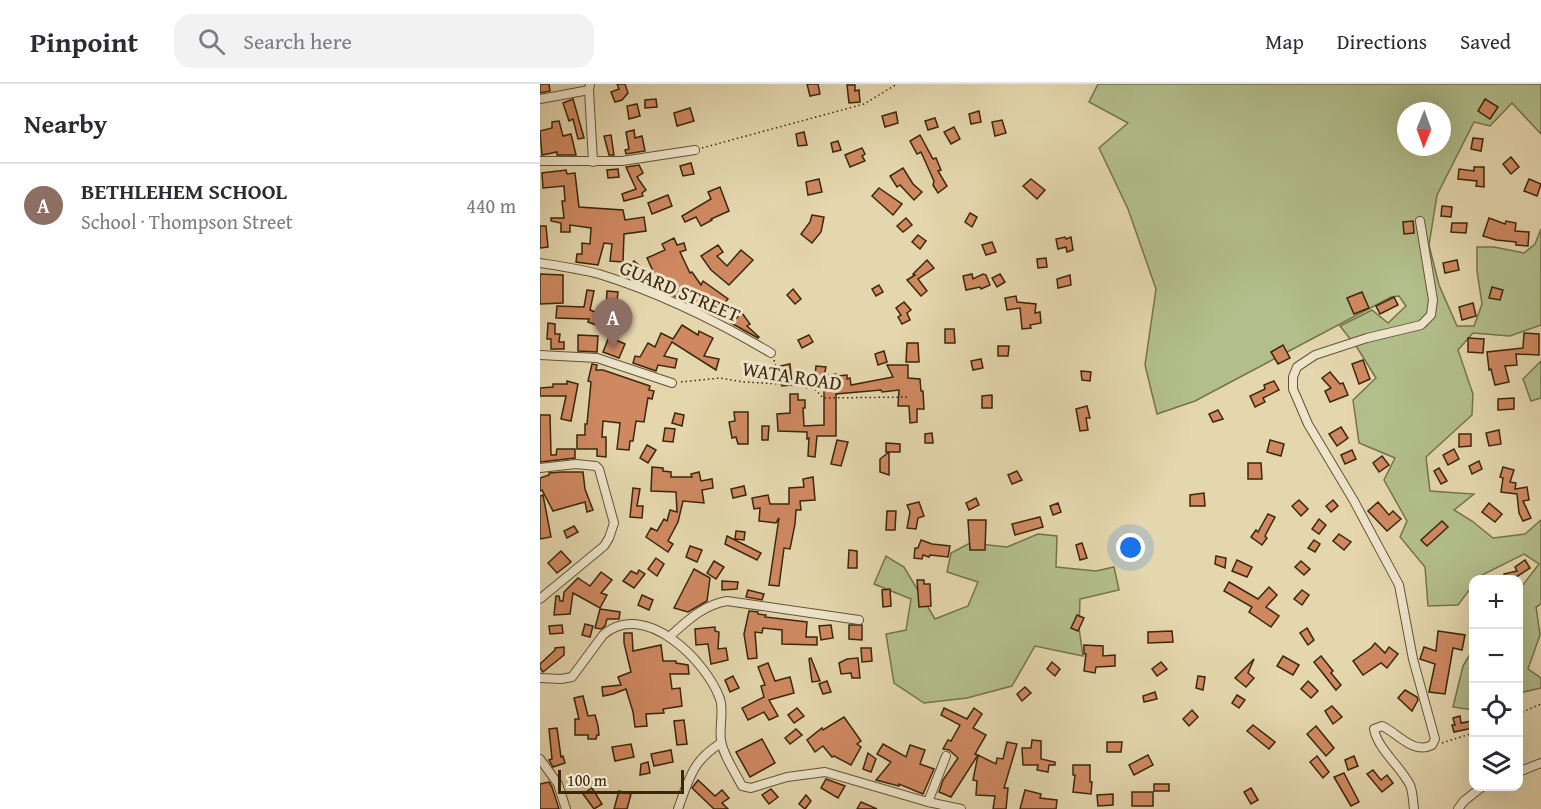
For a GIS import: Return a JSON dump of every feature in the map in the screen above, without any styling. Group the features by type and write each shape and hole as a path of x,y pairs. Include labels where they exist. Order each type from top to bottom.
{"street":[{"path":"540,99 590,87 593,162"},
{"path":"540,161 622,161 695,150"},
{"path":"1414,809 1410,787 1392,758 1375,737 1374,729 1382,726 1391,730 1409,745 1420,748 1432,745 1435,739 1413,658 1399,585 1354,501 1308,424 1293,389 1293,377 1297,367 1315,355 1367,338 1421,325 1431,315 1433,300 1420,221"},
{"name":"GUARD STREET","path":"540,263 597,274 644,290 729,328 771,353"},
{"path":"540,355 597,358 672,383"},
{"path":"540,468 576,464 596,466 599,469 614,523 604,546 540,599"},
{"path":"669,637 705,607 727,601 859,620"},
{"path":"540,678 567,679 575,674 609,629 640,624 669,637 685,649 700,665 720,698 722,705 721,742 745,788 787,777 825,772 928,802 961,809"},
{"path":"678,809 700,758 721,742"},
{"path":"928,802 946,756"},
{"path":"540,759 558,784 567,809"},
{"path":"1523,770 1541,764"},
{"path":"1458,809 1477,791"}],"path":[{"path":"695,150 864,104 897,84"},
{"path":"771,353 782,384"},
{"name":"WATA ROAD","path":"672,383 720,378 815,389 823,398 909,398"},
{"path":"1523,712 1541,704"},
{"path":"1432,745 1469,735"}],"green space":[{"path":"1098,84 1541,84 1541,134 1512,103 1490,126 1474,122 1437,195 1429,245 1439,285 1457,326 1474,326 1482,304 1477,271 1477,247 1494,247 1524,253 1535,244 1541,229 1541,325 1510,336 1473,333 1458,350 1473,394 1472,415 1426,457 1430,491 1474,494 1454,510 1493,538 1525,534 1541,520 1541,604 1536,607 1540,635 1528,669 1541,678 1541,688 1523,692 1523,585 1539,564 1524,554 1482,575 1469,575 1469,590 1458,605 1428,606 1425,567 1400,537 1407,521 1384,480 1395,458 1359,443 1353,400 1376,378 1340,326 1372,310 1388,323 1406,306 1399,296 1391,297 1195,401 1157,414 1145,365 1156,289 1128,209 1099,148 1128,123 1089,102"},
{"path":"1541,361 1541,398 1531,401 1523,379"},
{"path":"1038,534 1057,536 1056,567 1096,571 1114,567 1119,590 1080,599 1079,628 1083,656 1035,646 1012,686 967,698 924,703 894,683 886,634 906,630 911,599 874,584 886,556 904,567 935,619 968,606 978,582 947,572 951,553 970,543 1007,547"},
{"path":"1469,656 1469,709 1453,707 1463,666"}],"building":[{"path":"540,84 549,84 550,91 540,93"},
{"path":"617,84 625,84 628,93 622,100 615,102 611,92 619,89"},
{"path":"807,84 818,84 820,94 810,96"},
{"path":"847,85 855,85 855,91 859,90 860,102 849,103"},
{"path":"573,99 584,138 578,139 573,119 569,121 563,103"},
{"path":"656,99 657,107 645,108 645,100"},
{"path":"1485,99 1498,107 1490,119 1478,111"},
{"path":"637,104 640,116 629,119 627,106"},
{"path":"690,108 694,121 677,126 674,113"},
{"path":"979,111 981,122 971,124 969,114"},
{"path":"896,112 898,123 885,127 882,116"},
{"path":"935,118 938,127 928,130 925,121"},
{"path":"1002,120 1006,133 995,136 992,122"},
{"path":"559,121 563,136 571,134 576,155 557,155 557,152 542,155 540,131 552,128 552,122"},
{"path":"954,127 960,139 951,144 944,132"},
{"path":"634,130 635,138 642,136 645,151 626,154 625,150 629,149 626,132"},
{"path":"804,132 807,145 798,146 796,134"},
{"path":"611,135 614,155 609,155 604,136"},
{"path":"920,135 933,159 936,158 941,170 938,171 947,186 938,193 921,152 917,154 910,141"},
{"path":"1473,138 1483,139 1481,151 1471,149"},
{"path":"838,141 841,150 833,152 831,143"},
{"path":"862,148 865,161 850,167 845,155"},
{"path":"1511,157 1519,167 1511,174 1503,164"},
{"path":"691,163 694,174 683,176 680,166"},
{"path":"639,165 643,173 637,177 646,190 642,193 643,196 624,201 622,194 636,189 626,167"},
{"path":"1474,167 1484,167 1484,187 1476,186 1477,181 1458,179 1459,169 1474,171"},
{"path":"903,168 913,184 922,192 914,200 900,185 897,187 890,176"},
{"path":"618,169 619,177 608,178 607,170"},
{"path":"566,170 567,174 575,173 579,207 623,210 625,220 644,217 646,231 624,234 623,262 610,261 612,244 604,243 598,265 576,262 577,254 582,254 582,243 590,244 591,228 570,225 570,232 561,232 561,223 551,221 551,218 564,218 562,201 565,201 564,186 543,188 542,173"},
{"path":"819,179 822,192 808,195 806,182"},
{"path":"1031,179 1045,190 1037,199 1023,186"},
{"path":"1529,179 1541,184 1537,196 1524,191"},
{"path":"720,187 729,211 701,226 696,217 685,222 682,216 711,199 708,192"},
{"path":"879,188 902,204 893,215 872,196"},
{"path":"668,195 672,206 652,214 648,203"},
{"path":"1442,206 1452,207 1451,217 1441,216"},
{"path":"970,213 977,217 972,227 965,222"},
{"path":"812,215 824,217 821,232 812,243 801,234"},
{"path":"906,218 912,225 903,232 897,226"},
{"path":"1489,218 1505,224 1506,221 1516,223 1515,231 1529,232 1528,246 1483,236"},
{"path":"1413,221 1414,233 1404,234 1403,222"},
{"path":"1452,223 1467,223 1466,233 1451,232"},
{"path":"540,226 546,226 548,247 540,248"},
{"path":"918,235 926,241 920,249 912,242"},
{"path":"1065,237 1066,239 1071,237 1073,250 1067,252 1066,247 1058,249 1056,239"},
{"path":"674,238 677,245 684,243 686,250 680,252 690,273 692,272 701,285 703,281 728,299 716,313 713,314 668,291 656,288 659,284 647,258 665,250 662,244"},
{"path":"992,242 996,252 986,255 982,245"},
{"path":"718,245 723,252 717,256 727,266 741,250 753,260 729,285 711,270 701,256"},
{"path":"1046,258 1047,267 1038,268 1037,259"},
{"path":"927,260 934,268 918,279 927,291 921,296 907,280 915,275 913,274"},
{"path":"1457,260 1459,270 1445,273 1443,263"},
{"path":"634,261 646,271 640,278 627,268"},
{"path":"540,274 563,275 563,303 540,304"},
{"path":"972,274 973,279 983,274 986,275 990,285 981,289 980,287 966,290 963,276"},
{"path":"1000,274 1005,282 997,287 992,278"},
{"path":"1070,275 1071,285 1058,288 1057,279"},
{"path":"879,285 883,292 876,296 872,289"},
{"path":"1492,287 1503,290 1500,300 1489,298"},
{"path":"793,289 801,299 795,304 787,295"},
{"path":"587,290 594,291 590,310 603,315 599,326 588,322 589,319 556,318 557,306 584,307"},
{"path":"607,291 618,292 616,309 606,308"},
{"path":"1362,292 1369,308 1354,314 1347,298"},
{"path":"1016,296 1017,302 1036,304 1035,313 1040,312 1041,323 1022,329 1020,308 1007,310 1005,298"},
{"path":"1394,297 1398,305 1380,314 1376,306"},
{"path":"904,302 911,310 907,313 910,320 902,324 898,317 901,315 896,308"},
{"path":"1473,303 1476,316 1462,320 1459,307"},
{"path":"742,313 750,324 747,326 758,338 731,323"},
{"path":"548,323 555,324 555,334 560,334 559,342 564,342 564,349 551,349 551,339 547,339"},
{"path":"682,325 698,335 699,331 713,338 704,356 719,359 716,370 672,342 664,356 677,359 675,368 658,365 656,371 633,363 635,356 640,357 648,343 655,347 661,333 673,339"},
{"path":"945,329 954,329 955,343 945,343"},
{"path":"1524,333 1539,334 1539,355 1516,354 1517,365 1505,366 1509,382 1495,385 1491,369 1489,370 1487,352 1523,348"},
{"path":"578,335 598,336 597,352 578,351"},
{"path":"809,335 813,342 802,348 798,340"},
{"path":"609,337 625,344 619,358 603,352"},
{"path":"1468,338 1484,339 1483,353 1468,352"},
{"path":"907,343 918,343 919,362 906,362"},
{"path":"1283,345 1290,358 1278,364 1271,352"},
{"path":"998,346 1009,346 1008,356 998,356"},
{"path":"884,351 887,362 878,365 875,354"},
{"path":"981,359 983,368 973,370 971,361"},
{"path":"1363,360 1370,379 1359,384 1352,364"},
{"path":"592,364 597,365 596,370 603,370 650,386 649,390 654,391 652,399 648,398 644,422 636,421 629,450 617,449 620,423 603,421 602,437 606,437 606,457 597,456 597,449 577,449 577,435 585,435 585,424 587,424 591,382 588,381"},
{"path":"790,364 792,385 782,386 780,366"},
{"path":"887,365 908,365 908,378 920,379 924,409 917,409 917,422 910,423 909,406 898,406 899,390 882,392 881,390 836,394 836,436 817,436 815,457 808,456 807,432 778,431 777,414 790,413 790,394 798,394 798,400 805,400 804,426 824,425 824,388 814,387 816,366 826,367 824,376 847,375 851,385 893,377"},
{"path":"1081,371 1091,372 1090,381 1082,380"},
{"path":"1330,372 1340,384 1343,383 1348,395 1330,402 1325,391 1331,388 1322,378"},
{"path":"567,381 578,384 571,421 561,419 566,396 540,396 540,388 553,387 553,384 567,384"},
{"path":"1274,381 1279,390 1263,398 1265,402 1255,407 1250,396 1265,389 1264,385"},
{"path":"992,395 992,408 982,408 982,396"},
{"path":"1514,398 1514,409 1498,410 1498,399"},
{"path":"1087,406 1090,418 1086,418 1088,430 1080,431 1076,409"},
{"path":"1218,410 1223,419 1213,422 1209,414"},
{"path":"734,412 748,412 748,444 738,444 736,437 732,438 729,422 735,421"},
{"path":"675,413 684,415 682,426 672,423"},
{"path":"540,415 550,415 551,455 556,455 557,449 575,449 575,458 540,462"},
{"path":"762,426 769,426 768,440 762,440"},
{"path":"1341,427 1348,438 1337,446 1329,434"},
{"path":"665,428 675,429 673,442 663,441"},
{"path":"1499,430 1501,444 1489,446 1486,433"},
{"path":"932,433 933,443 925,443 925,434"},
{"path":"1459,434 1471,434 1471,446 1459,447"},
{"path":"837,440 848,442 841,466 831,464"},
{"path":"1270,440 1284,444 1281,456 1267,452"},
{"path":"886,443 900,444 900,452 886,452"},
{"path":"647,445 656,450 648,463 640,458"},
{"path":"1454,449 1459,459 1448,465 1443,455"},
{"path":"1352,450 1356,459 1345,464 1341,455"},
{"path":"889,452 889,475 880,472 880,459"},
{"path":"1382,456 1389,465 1379,472 1373,463"},
{"path":"1479,461 1482,469 1472,474 1469,466"},
{"path":"1248,463 1261,463 1262,479 1248,479"},
{"path":"652,467 663,468 663,471 671,472 671,477 692,477 691,474 699,472 701,481 712,479 713,488 702,490 704,503 683,501 678,522 668,541 673,544 668,552 646,537 651,528 657,531 664,519 667,521 670,510 677,512 676,492 651,491"},
{"path":"1503,467 1514,470 1510,482 1516,483 1515,489 1527,487 1529,500 1523,501 1531,518 1523,521 1519,513 1517,494 1501,492 1503,478 1500,477"},
{"path":"1439,468 1447,481 1441,484 1434,471"},
{"path":"1017,471 1022,480 1012,484 1008,475"},
{"path":"583,472 585,489 593,510 587,512 585,502 553,511 542,490 540,491 540,478 549,473"},
{"path":"813,477 815,500 800,501 801,510 796,510 790,549 784,548 779,586 769,585 779,518 776,523 759,521 760,508 754,509 752,498 768,495 770,504 789,504 789,488 804,487 803,479"},
{"path":"744,486 746,495 733,498 731,489"},
{"path":"633,488 640,489 637,506 643,506 642,518 630,517"},
{"path":"1204,493 1205,506 1190,506 1190,495"},
{"path":"543,495 551,537 540,539 540,496"},
{"path":"976,498 979,505 969,510 966,503"},
{"path":"1299,500 1308,509 1301,516 1292,506"},
{"path":"1333,500 1338,506 1331,512 1326,506"},
{"path":"919,502 924,516 918,518 916,529 907,528 910,512 907,505"},
{"path":"1378,502 1389,515 1393,511 1401,519 1387,531 1368,511"},
{"path":"1058,503 1061,512 1053,515 1050,506"},
{"path":"1489,503 1502,514 1495,522 1482,512"},
{"path":"887,511 896,511 895,530 886,530"},
{"path":"1268,514 1275,517 1262,545 1251,537 1256,530 1258,532"},
{"path":"1040,517 1043,527 1015,535 1012,524"},
{"path":"1319,519 1326,525 1319,534 1312,529"},
{"path":"968,520 986,520 985,550 970,550"},
{"path":"1442,521 1448,527 1427,546 1421,540"},
{"path":"574,526 578,532 567,538 564,531"},
{"path":"736,531 745,532 744,540 735,539"},
{"path":"1339,534 1351,542 1344,550 1333,541"},
{"path":"727,536 761,553 757,560 725,544"},
{"path":"921,540 950,546 948,557 923,555 922,559 914,558 915,548 918,548"},
{"path":"1314,540 1320,544 1315,552 1308,548"},
{"path":"1082,543 1087,558 1080,560 1076,545"},
{"path":"690,546 702,550 697,562 686,557"},
{"path":"849,550 857,551 857,568 848,568"},
{"path":"561,551 571,562 557,573 548,563"},
{"path":"1216,556 1226,558 1225,568 1215,564"},
{"path":"656,558 664,564 657,576 648,569"},
{"path":"1237,560 1252,567 1247,577 1232,571"},
{"path":"1525,560 1530,568 1519,575 1504,575 1517,571 1515,567"},
{"path":"714,561 724,567 716,579 707,573"},
{"path":"1301,561 1310,569 1304,575 1295,567"},
{"path":"694,569 710,578 707,601 688,612 674,608"},
{"path":"639,570 645,574 634,588 623,581 631,571 637,574"},
{"path":"601,572 612,580 601,593 607,595 600,608 573,593 570,614 554,615 556,596 563,601 564,592 578,578 590,586"},
{"path":"917,580 924,580 924,584 930,584 931,606 919,607"},
{"path":"722,581 738,582 737,589 722,590"},
{"path":"1229,582 1258,599 1269,587 1277,595 1266,607 1279,616 1271,627 1249,612 1252,607 1224,591"},
{"path":"890,589 891,606 883,607 882,590"},
{"path":"748,590 764,594 762,600 746,597"},
{"path":"1302,590 1309,595 1302,605 1294,599"},
{"path":"642,595 653,600 649,610 638,605"},
{"path":"600,609 620,612 619,619 607,619 605,626 601,629 595,628"},
{"path":"749,611 766,615 765,617 807,622 806,637 817,637 817,645 782,644 782,630 763,628 762,633 755,632 757,658 748,659 744,634"},
{"path":"1077,615 1084,618 1078,631 1071,628"},
{"path":"585,624 593,626 590,637 582,635"},
{"path":"562,625 563,633 550,634 549,626"},
{"path":"831,625 833,638 821,640 819,626"},
{"path":"849,625 862,625 862,640 849,639"},
{"path":"715,627 715,631 719,632 718,649 726,648 728,660 711,664 708,644 696,645 695,629"},
{"path":"1307,628 1314,640 1308,645 1300,633"},
{"path":"1172,631 1173,642 1148,643 1148,632"},
{"path":"1438,631 1465,635 1462,650 1453,648 1445,694 1429,692 1435,664 1420,659 1424,647 1436,651"},
{"path":"624,633 632,633 633,651 661,645 663,661 676,661 676,663 688,665 689,674 670,674 672,689 680,688 682,706 663,709 664,713 646,714 647,726 635,727 626,689 603,696 602,687 621,685 618,677 631,672"},
{"path":"1375,643 1385,653 1389,647 1398,654 1387,668 1381,663 1363,675 1353,661"},
{"path":"1084,645 1103,646 1103,656 1115,655 1115,666 1096,667 1095,673 1084,671 1086,654 1084,654"},
{"path":"564,647 564,655 543,672 540,664 555,648"},
{"path":"861,648 871,648 872,661 862,662"},
{"path":"1283,656 1299,665 1293,675 1277,666"},
{"path":"1321,656 1341,685 1336,690 1314,662"},
{"path":"811,658 820,681 812,682 809,659"},
{"path":"858,658 860,678 852,678 851,673 841,674 839,663 847,659"},
{"path":"1254,659 1248,673 1254,678 1246,687 1235,678"},
{"path":"1052,662 1060,669 1055,676 1047,669"},
{"path":"1161,662 1167,669 1157,676 1152,669"},
{"path":"768,663 775,681 790,677 794,693 769,700 778,716 769,720 764,712 748,720 742,708 764,697 761,686 765,685 758,667"},
{"path":"733,676 739,688 730,692 725,680"},
{"path":"1198,676 1205,677 1203,690 1196,688"},
{"path":"827,681 831,692 823,694 819,684"},
{"path":"1308,681 1318,691 1311,698 1301,689"},
{"path":"1025,687 1031,693 1022,701 1017,694"},
{"path":"1405,690 1418,700 1412,711 1398,698"},
{"path":"1155,692 1157,699 1144,702 1143,696"},
{"path":"1237,695 1245,700 1239,708 1232,703"},
{"path":"583,696 588,716 595,715 599,735 596,739 588,739 588,735 575,735 575,719 579,719 574,698"},
{"path":"1332,706 1342,717 1333,724 1325,711"},
{"path":"797,708 804,716 794,723 788,715"},
{"path":"944,708 967,719 974,708 982,714 973,728 986,735 975,754 978,755 951,797 939,792 943,780 958,758 949,750 943,749 948,740 951,741 960,725 941,715"},
{"path":"1192,710 1198,717 1189,726 1183,719"},
{"path":"1460,716 1461,723 1469,722 1469,729 1454,732 1453,718"},
{"path":"844,717 861,741 857,744 861,747 851,765 832,757 823,746 815,752 807,740 822,728 823,730"},
{"path":"684,720 687,744 677,745 674,721"},
{"path":"1253,725 1275,742 1269,749 1247,731"},
{"path":"1316,726 1334,748 1326,756 1307,734"},
{"path":"557,728 561,757 563,756 565,763 553,767 549,760 552,759 549,729"},
{"path":"796,729 802,735 790,744 785,738"},
{"path":"762,739 775,763 750,777 736,752"},
{"path":"1032,740 1041,741 1041,759 1055,762 1055,765 1049,765 1048,772 1037,770 1038,765 1023,765 1022,748 1031,748"},
{"path":"1007,742 1017,744 1004,788 1008,788 1006,809 993,809 995,796 976,795 977,781 973,780 978,755 996,764 997,758 1003,759"},
{"path":"1107,742 1122,742 1121,752 1107,752"},
{"path":"631,744 634,757 615,761 612,747"},
{"path":"883,744 906,757 910,745 925,750 920,764 934,769 923,794 899,784 899,786 876,780 891,762 877,754"},
{"path":"671,750 673,762 654,766 651,754"},
{"path":"868,753 876,759 871,772 863,769"},
{"path":"1148,755 1153,765 1134,775 1129,765"},
{"path":"1317,756 1329,772 1323,778 1310,762"},
{"path":"1354,756 1358,766 1348,770 1345,760"},
{"path":"648,762 650,773 640,775 641,764"},
{"path":"1073,765 1090,765 1091,794 1073,792 1075,775 1073,775"},
{"path":"1373,770 1381,780 1387,775 1393,783 1382,792 1367,774"},
{"path":"1344,773 1359,802 1351,806 1334,777"},
{"path":"826,779 845,786 838,798 821,788"},
{"path":"698,780 715,796 722,790 729,798 722,803 728,809 714,809 692,788"},
{"path":"549,782 559,809 540,809 540,784"},
{"path":"1154,784 1169,784 1169,791 1154,791"},
{"path":"592,788 602,804 594,809 583,794"},
{"path":"1251,788 1258,800 1251,804 1244,792"},
{"path":"771,789 778,797 769,804 762,795"},
{"path":"1025,790 1041,794 1040,798 1057,800 1056,809 1020,809"},
{"path":"619,791 631,794 627,809 614,809"},
{"path":"1132,792 1153,792 1153,806 1132,806"},
{"path":"1113,794 1113,805 1098,806 1097,795"},
{"path":"806,795 811,801 805,809 799,804"},
{"path":"861,802 877,809 857,809"}],"place":[{"name":"BETHLEHEM SCHOOL","path":"613,348"}]}
